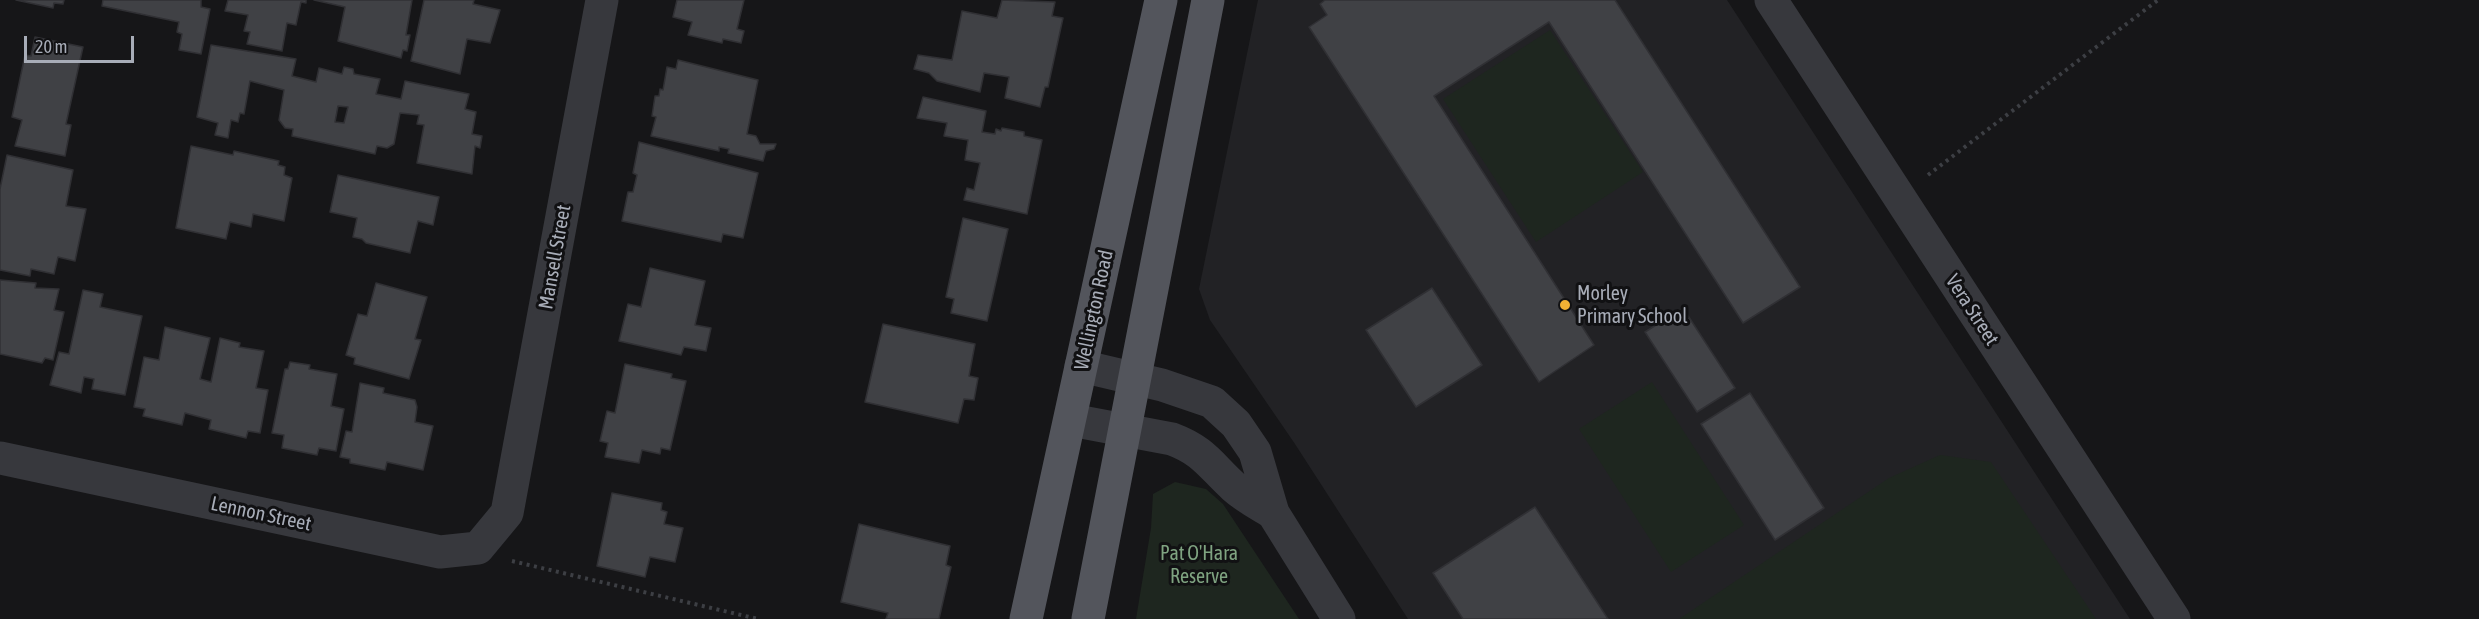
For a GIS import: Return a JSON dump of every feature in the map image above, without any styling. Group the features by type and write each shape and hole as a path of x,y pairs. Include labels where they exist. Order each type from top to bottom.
{"main road":[{"name":"Wellington Road","path":"1026,619 1161,0"},
{"path":"1088,619 1208,0"}],"street":[{"name":"Mansell Street","path":"478,548 507,513 602,0"},
{"name":"Vera Street","path":"1771,0 2174,619"},
{"path":"1081,366 1162,385 1212,402 1236,424 1255,452 1273,513 1339,619"},
{"path":"1071,420 1125,432 1172,439 1188,445 1206,457 1235,488 1273,513"},
{"name":"Lennon Street","path":"0,458 440,552 478,548"}],"path":[{"path":"1899,197 2157,0"},
{"path":"478,548 522,565 758,619"}],"shaded area":[{"name":"Morley Primary School","path":"1258,0 1727,0 2130,619 1408,619 1295,444 1210,320 1199,289"}],"green space":[{"path":"1550,30 1643,172 1536,242 1443,99"},
{"path":"1652,382 1744,525 1671,572 1579,429"},
{"path":"1940,455 1991,462 2096,619 1679,619 1889,478"},
{"name":"Pat O'Hara Reserve","path":"1175,482 1206,489 1223,504 1299,619 1136,619 1151,528 1153,494"}],"building":[{"path":"16,0 64,0 63,4 54,3 53,8"},
{"path":"103,0 201,0 201,7 210,9 201,54 179,50 182,34 177,32 179,22 102,6"},
{"path":"228,0 306,0 306,3 301,2 296,25 287,23 282,51 247,44 250,32 244,31 248,15 225,11"},
{"path":"314,0 412,0 406,35 410,35 407,51 403,50 401,58 338,41 345,7"},
{"path":"424,0 474,0 473,4 500,10 490,43 467,39 460,74 411,61"},
{"path":"677,0 744,0 737,29 744,31 741,43 723,39 722,43 688,35 692,22 673,17"},
{"path":"1002,0 1055,2 1052,16 1063,18 1048,87 1045,87 1040,107 1005,98 1009,77 984,73 980,92 937,81 929,73 914,69 918,55 952,60 962,11 997,18"},
{"path":"1325,0 1615,0 1800,287 1743,323 1549,22 1434,96 1594,345 1539,382 1309,27 1327,15 1320,4"},
{"path":"35,37 83,47 66,124 71,125 65,156 15,146 22,120 12,117 25,55 31,56"},
{"path":"211,45 296,59 292,76 316,82 319,68 342,74 344,67 353,69 354,74 380,79 376,94 401,99 405,81 469,94 465,109 476,112 472,134 482,136 480,148 475,146 472,174 417,163 424,125 417,124 419,115 400,113 394,144 387,148 377,146 375,154 292,136 293,129 285,128 279,120 284,90 250,81 244,114 240,113 238,122 231,120 228,138 215,135 218,123 197,117","holes":["338,106 348,107 344,123 335,122"]},
{"path":"678,60 758,80 747,134 756,136 760,144 776,144 774,149 766,151 763,161 728,153 729,149 719,147 719,151 651,136 656,117 652,116 655,96 659,96 660,89 663,90 667,67 676,69"},
{"path":"923,97 986,111 982,132 995,134 996,129 1001,131 1002,128 1024,132 1024,136 1042,140 1027,214 964,200 967,188 974,190 980,163 965,160 968,140 944,136 947,123 917,118"},
{"path":"639,142 758,173 743,238 723,234 721,242 622,221 628,192 633,192 637,175 633,173"},
{"path":"191,146 233,155 234,151 279,161 278,165 285,167 284,175 292,178 284,221 253,214 251,227 230,222 226,239 176,228"},
{"path":"7,155 73,170 66,206 86,209 75,261 58,257 54,274 31,269 30,276 0,270 0,189"},
{"path":"338,175 439,197 433,225 418,221 410,253 366,243 362,239 353,237 357,218 330,212"},
{"path":"963,218 1008,229 987,321 951,313 954,299 946,297"},
{"path":"650,268 705,281 695,325 711,328 706,351 684,347 681,355 619,341 628,304 641,307"},
{"path":"0,280 36,283 35,288 59,289 54,310 64,312 53,360 45,358 42,363 0,354"},
{"path":"376,283 427,297 415,339 421,340 409,379 354,364 355,358 346,355 358,314 367,316"},
{"path":"1432,288 1482,365 1416,407 1366,330"},
{"path":"83,290 103,294 100,307 142,316 125,395 92,389 94,379 84,377 81,393 50,385 59,352 69,354"},
{"path":"1683,308 1735,388 1697,412 1645,332"},
{"path":"883,324 975,344 969,376 978,378 974,400 964,399 958,423 865,402"},
{"path":"165,327 210,338 200,379 211,382 220,338 240,343 239,347 264,351 256,388 268,390 260,433 248,431 246,438 209,429 211,420 185,413 182,425 143,416 145,409 134,407 144,357 159,360"},
{"path":"290,362 310,365 309,369 337,374 331,406 344,409 336,451 319,448 317,455 282,448 284,435 272,433 285,369 288,369"},
{"path":"625,364 672,374 671,378 686,381 670,450 661,448 660,454 642,450 639,463 605,457 608,443 600,441 607,411 615,413"},
{"path":"360,383 384,388 383,393 415,400 417,407 415,422 433,426 423,470 387,462 385,470 350,463 350,459 340,457 346,431 352,432"},
{"path":"1750,393 1824,508 1775,540 1701,424"},
{"path":"612,493 662,503 661,510 667,512 664,524 683,528 675,562 650,557 645,577 597,566"},
{"path":"1535,507 1608,619 1463,619 1433,573"},
{"path":"859,524 950,546 946,565 951,567 939,619 886,619 888,613 841,602"}],"place":[{"name":"Morley Primary School","path":"1565,305"}]}
